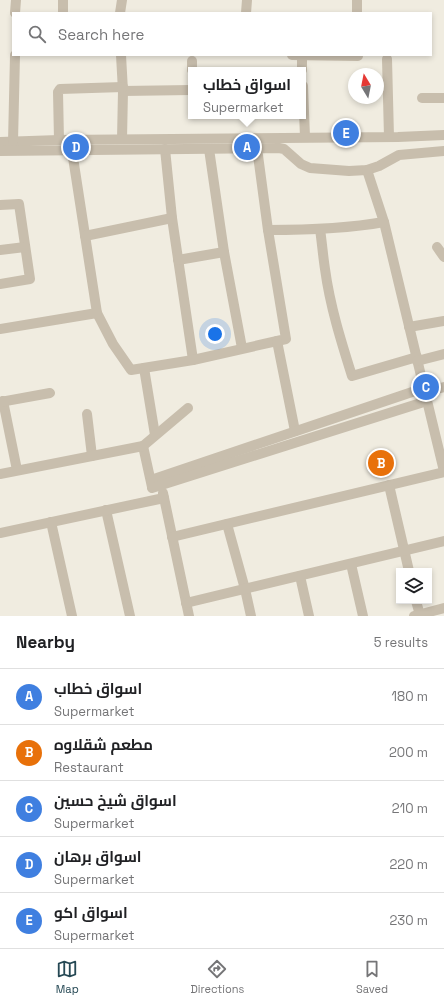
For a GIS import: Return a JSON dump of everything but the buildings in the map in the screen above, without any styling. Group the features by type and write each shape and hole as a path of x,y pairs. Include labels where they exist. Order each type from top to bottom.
{"street":[{"path":"15,12 16,0"},
{"path":"62,12 63,0"},
{"path":"120,12 122,0"},
{"path":"246,12 247,0"},
{"path":"357,0 357,12"},
{"path":"13,142 15,56"},
{"path":"121,56 123,89 122,139"},
{"path":"302,67 302,56 358,56"},
{"path":"387,59 394,137 399,155"},
{"path":"59,140 58,92 60,89 188,90"},
{"path":"422,98 444,98"},
{"path":"304,119 305,137"},
{"path":"0,142 122,139 394,137 444,135"},
{"path":"288,137 288,151"},
{"path":"72,150 97,314 113,344 131,370 193,360 286,339 268,230 258,148"},
{"path":"0,151 279,148 288,151 301,164 310,168 349,171 367,170 379,166 399,155 444,151"},
{"path":"165,149 172,218 193,360"},
{"path":"209,149 224,252 242,348"},
{"path":"172,537 444,472 384,222 367,170"},
{"path":"0,206 19,204 30,279 0,284"},
{"path":"85,236 172,218"},
{"path":"268,230 358,227 384,222"},
{"path":"320,229 329,292 340,338 352,376 417,359 444,354"},
{"path":"437,247 444,257"},
{"path":"0,250 25,248"},
{"path":"178,260 224,252"},
{"path":"0,329 97,314"},
{"path":"409,327 444,321"},
{"path":"277,341 295,431"},
{"path":"144,368 155,435"},
{"path":"155,484 444,387"},
{"path":"17,470 2,402 50,393"},
{"path":"155,484 295,431 425,394"},
{"path":"0,474 143,446 188,408"},
{"path":"87,414 92,456"},
{"path":"143,446 172,537 189,616"},
{"path":"389,485 408,568"},
{"path":"0,533 160,499"},
{"path":"106,510 130,616"},
{"path":"51,522 72,616"},
{"path":"227,524 251,616"},
{"path":"186,603 444,541"},
{"path":"351,564 364,616"},
{"path":"300,576 309,616"},
{"path":"416,604 417,615 444,608"}],"place":[{"name":"اسواق اكو","path":"346,133"},
{"name":"اسواق برهان","path":"76,147"},
{"name":"اسواق خطاب","path":"247,147"},
{"name":"اسواق شيخ حسين","path":"426,387"},
{"name":"مطعم شقلاوه","path":"381,463"}]}
